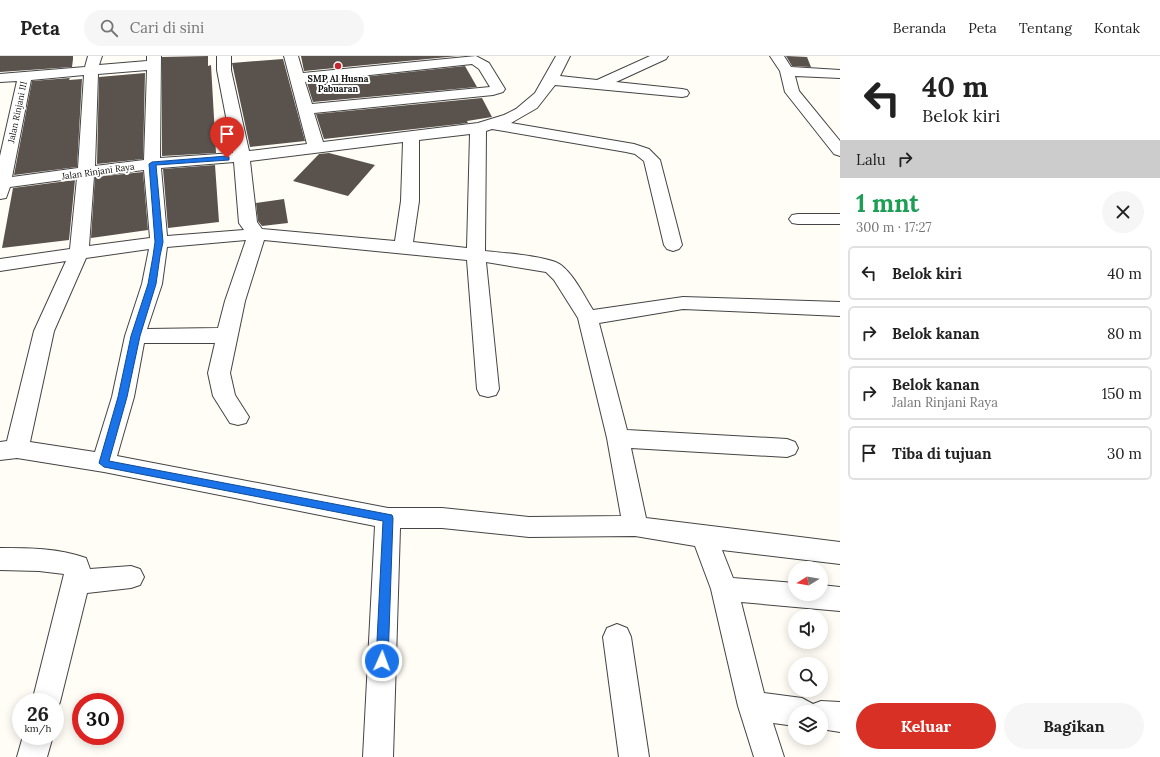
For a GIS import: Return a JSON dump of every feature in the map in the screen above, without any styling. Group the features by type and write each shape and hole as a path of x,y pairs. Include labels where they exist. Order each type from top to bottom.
{"street":[{"path":"224,56 224,70 242,157 248,222 257,234"},
{"path":"291,56 316,147"},
{"path":"486,127 509,120 524,112 536,102 552,80 563,56"},
{"path":"599,85 661,56"},
{"path":"777,56 787,71 792,92 840,151"},
{"path":"0,78 24,76 93,63 154,60 152,164 159,242 152,284 135,336 123,397 104,463"},
{"path":"298,78 475,60 484,66 498,89 492,91 306,109"},
{"path":"93,63 79,253 44,331 9,450 104,463 388,518 442,518 528,527 635,526 648,529 684,532 704,538 840,553"},
{"path":"787,71 840,74"},
{"name":"Jalan Rinjani III","path":"1,189 24,76"},
{"path":"552,80 682,94"},
{"path":"486,127 641,150 652,160 673,245"},
{"path":"486,127 476,255 488,388"},
{"name":"Jalan Rinjani Raya","path":"1,189 152,164 242,157 411,135 486,127"},
{"path":"403,247 410,201 411,135"},
{"path":"798,219 839,216"},
{"path":"238,417 224,396 219,373 235,301 257,234"},
{"path":"0,265 159,242 257,234 476,255 541,264 553,268 561,276 588,318 618,438 635,526"},
{"path":"588,318 683,303 840,309"},
{"path":"135,336 227,336"},
{"path":"618,438 787,448"},
{"path":"378,757 388,518"},
{"path":"704,538 724,589 753,706 769,757"},
{"path":"0,559 34,559 62,562 77,566 76,582 48,693"},
{"path":"76,582 132,577"},
{"path":"724,589 840,599"},
{"path":"616,638 634,757"},
{"path":"753,706 788,710"},
{"path":"828,715 840,717"},
{"path":"32,757 35,745"}],"building":[{"path":"0,56 73,56 73,59 72,67 0,72"},
{"path":"208,56 208,66 211,65 216,153 162,156 162,57"},
{"path":"301,56 458,56 304,71"},
{"path":"786,56 807,57 811,67 792,66"},
{"path":"283,59 305,141 250,147 232,63"},
{"path":"465,66 477,87 313,102 307,83"},
{"path":"145,73 143,159 97,164 99,77"},
{"path":"70,78 69,80 82,79 77,167 14,175 32,81"},
{"path":"482,98 492,117 467,121 468,123 324,139 316,114"},
{"path":"329,153 375,165 348,196 293,181 319,154"},
{"path":"215,165 219,222 168,228 163,169"},
{"path":"143,172 148,230 91,238 95,177"},
{"path":"75,180 69,240 2,248 13,188"},
{"path":"284,199 288,223 262,226 258,221 256,203"}],"place":[{"name":"SMP Al Husna Pabuaran","path":"338,66"}],"route":[{"path":"227,158 152,164 159,242 152,284 135,336 123,397 104,463 388,518 382,661"}]}
